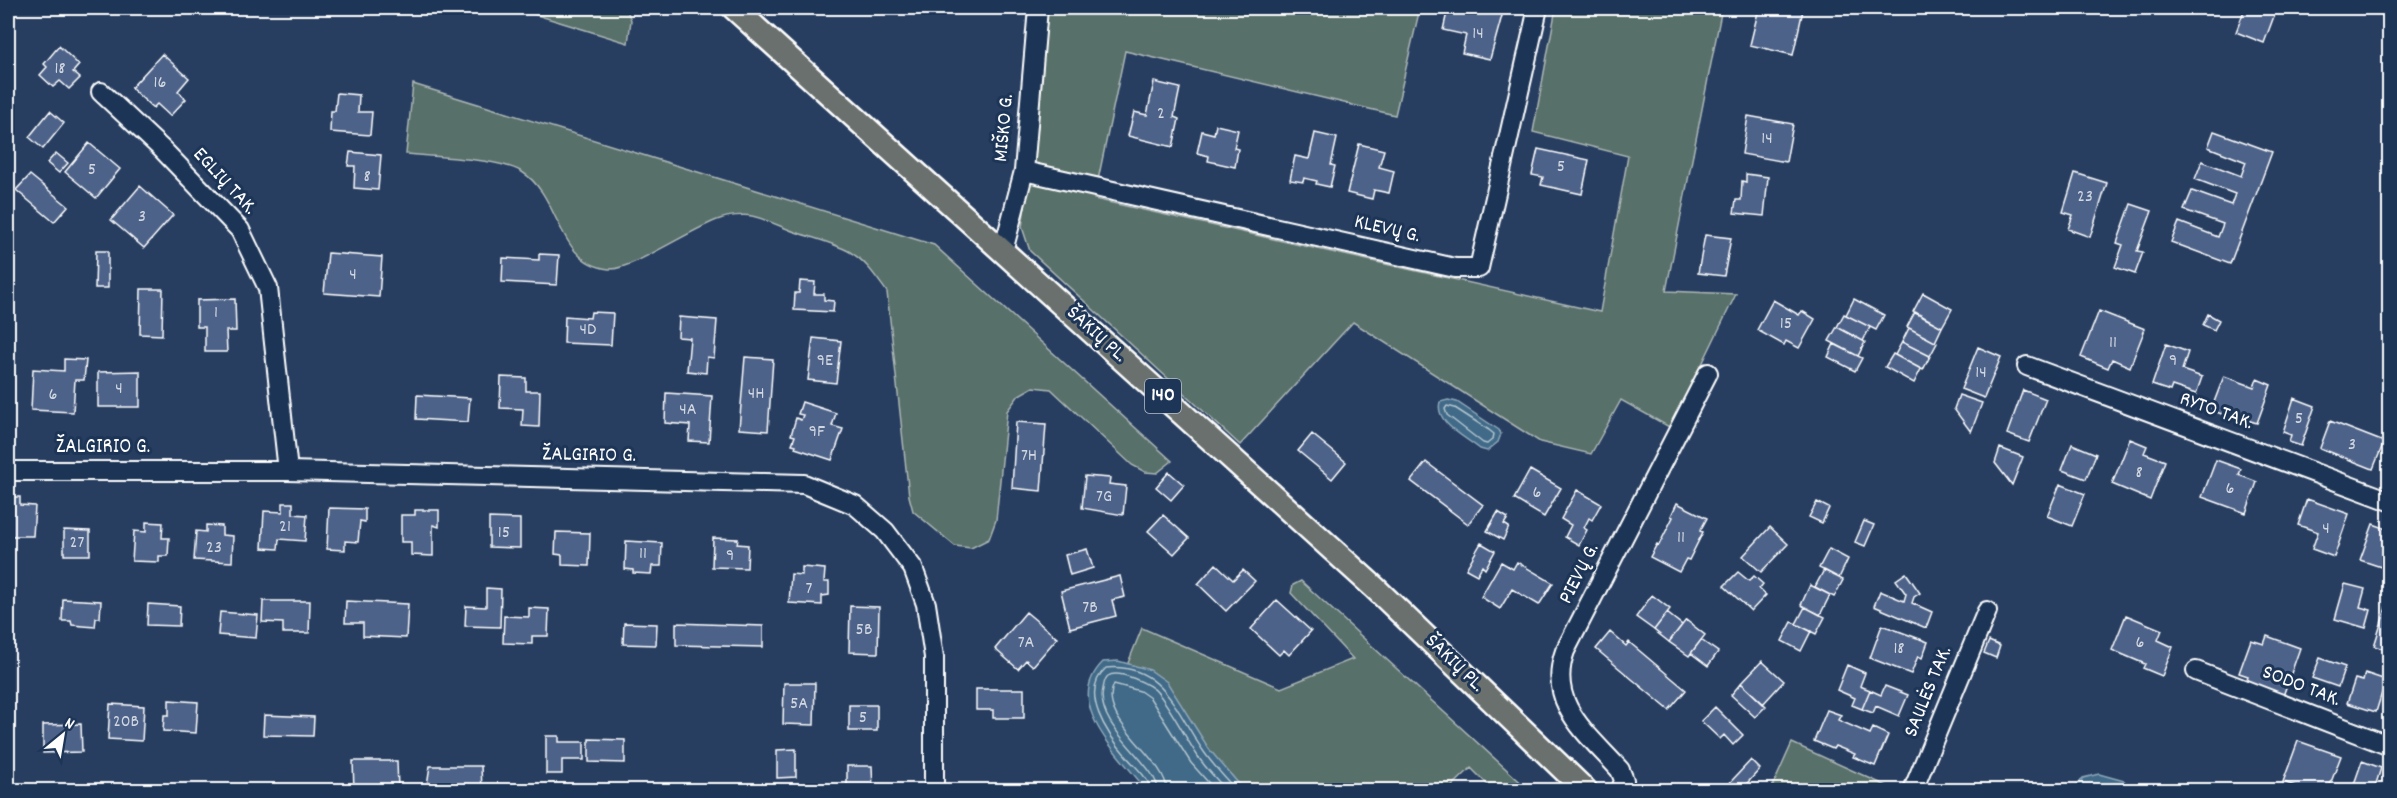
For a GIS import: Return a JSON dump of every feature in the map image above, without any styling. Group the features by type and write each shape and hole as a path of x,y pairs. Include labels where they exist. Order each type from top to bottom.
{"main road":[{"name":"ŠAKIŲ PL.","path":"734,8 1375,588 1585,790"}],"street":[{"name":"MIŠKO G.","path":"1003,251 1024,171 1038,8"},
{"name":"KLEVŲ G.","path":"1024,171 1455,268 1479,268 1538,8"},
{"name":"EGLIŲ TAK.","path":"101,92 163,150 240,230 268,288 288,471"},
{"name":"RYTO TAK.","path":"2027,366 2390,501"},
{"name":"PIEVŲ G.","path":"1621,790 1624,780 1620,770 1572,716 1563,701 1560,665 1565,651 1708,373"},
{"name":"ŽALGIRIO G.","path":"8,471 288,471 804,484 855,505 885,531 913,568 926,604 934,657 934,790"},
{"name":"SAULĖS TAK.","path":"1913,790 1987,611"},
{"name":"SODO TAK.","path":"2196,671 2390,746"}],"green space":[{"path":"514,8 626,8 631,20 628,43"},
{"path":"1048,8 1420,8 1395,115 1125,51 1094,199 1600,312 1628,156 1533,132 1556,8 1722,8 1666,291 1736,294 1671,428 1621,400 1591,454 1540,442 1353,322 1240,445 1030,251 1022,227 1038,115"},
{"path":"413,84 934,245 1172,461 1157,473 1145,472 1132,465 1051,389 1033,387 1019,395 1007,411 996,520 989,539 971,548 955,546 913,511 909,496 887,292 861,260 837,246 763,219 745,215 720,219 619,268 609,269 592,264 579,255 568,242 545,196 522,172 512,167 483,161 406,154"},
{"path":"1301,581 1529,790 1493,790 1471,768 1448,790 1244,790 1128,663 1142,628 1281,688 1353,659 1291,593 1293,585"},
{"path":"1792,743 1891,788 1893,790 1771,790"}],"water":[{"path":"1448,400 1457,402 1499,430 1501,434 1498,442 1487,451 1480,449 1452,429 1439,410 1440,402"},
{"path":"1118,661 1150,670 1167,682 1209,749 1244,790 1146,790 1099,729 1091,712 1088,695 1092,678 1103,662"},
{"path":"2099,774 2124,781 2138,790 2072,790 2083,778"}],"building":[{"path":"1448,8 1482,11 1483,8 1503,12 1490,59 1462,53 1466,35 1443,30"},
{"path":"1759,8 1803,10 1793,55 1750,45"},
{"path":"2245,8 2277,8 2264,43 2236,32"},
{"path":"59,46 79,65 73,72 80,78 69,89 60,81 53,87 40,75 47,67 44,64"},
{"path":"162,54 189,78 178,91 186,99 170,116 157,104 153,108 131,88"},
{"path":"1154,82 1180,88 1174,117 1179,119 1173,147 1128,136 1134,112 1147,115"},
{"path":"337,93 359,95 358,112 372,112 370,135 330,132 331,111 335,111"},
{"path":"50,111 64,123 43,149 29,137"},
{"path":"1748,116 1793,124 1786,162 1742,154"},
{"path":"1216,125 1238,130 1234,148 1238,149 1235,167 1208,161 1209,156 1197,153 1202,131 1214,134"},
{"path":"2214,131 2272,152 2230,264 2171,242 2179,222 2218,237 2223,224 2184,210 2192,191 2231,205 2235,194 2195,179 2202,161 2241,176 2246,162 2208,147"},
{"path":"1315,133 1337,138 1331,165 1335,166 1330,187 1304,178 1303,182 1290,180 1295,156 1309,159"},
{"path":"89,143 120,169 96,198 65,172"},
{"path":"1359,144 1384,150 1379,167 1394,171 1389,193 1374,190 1372,199 1347,193"},
{"path":"1538,149 1589,160 1582,194 1541,185 1543,177 1532,175"},
{"path":"350,152 381,155 378,190 354,188 355,166 348,166"},
{"path":"56,153 68,163 59,173 47,163"},
{"path":"2075,173 2107,183 2090,237 2068,229 2073,215 2063,212"},
{"path":"1746,174 1768,177 1764,216 1734,213 1736,200 1741,200 1742,181 1746,182"},
{"path":"30,175 68,206 54,222 16,190"},
{"path":"140,186 173,215 144,248 111,220"},
{"path":"2131,204 2152,211 2137,251 2143,252 2135,274 2115,267 2123,245 2117,243"},
{"path":"1705,235 1731,238 1724,276 1698,273"},
{"path":"96,251 108,251 108,288 95,288"},
{"path":"328,253 382,257 379,297 324,293"},
{"path":"539,254 559,255 557,285 502,282 503,258 539,260"},
{"path":"800,281 815,282 814,294 824,294 824,300 834,301 833,312 794,310 795,293 799,293"},
{"path":"141,289 163,289 162,335 140,334"},
{"path":"1923,293 1952,309 1942,327 1913,312"},
{"path":"235,299 236,331 226,331 227,352 205,352 205,327 197,327 197,300"},
{"path":"1854,299 1884,315 1876,330 1846,315"},
{"path":"1773,300 1799,315 1802,311 1815,319 1799,348 1786,341 1784,345 1757,330"},
{"path":"2099,311 2145,329 2130,367 2112,359 2108,368 2081,357"},
{"path":"591,312 613,313 611,345 564,343 565,316 590,318"},
{"path":"1915,312 1942,327 1935,342 1907,327"},
{"path":"1844,314 1870,327 1863,341 1837,327"},
{"path":"2208,314 2219,320 2214,330 2203,325"},
{"path":"679,317 717,320 714,358 707,357 706,373 687,371 690,338 678,337"},
{"path":"1837,327 1865,342 1858,356 1829,341"},
{"path":"1909,328 1937,343 1930,356 1902,342"},
{"path":"813,338 841,341 836,383 808,380"},
{"path":"1902,342 1930,356 1923,370 1895,355"},
{"path":"1834,344 1862,358 1855,371 1828,357"},
{"path":"2166,344 2188,352 2182,370 2202,377 2196,394 2172,386 2170,391 2152,385"},
{"path":"1978,347 2001,357 1984,398 1961,389"},
{"path":"1893,354 1921,369 1914,383 1885,367"},
{"path":"745,357 773,359 768,431 739,429"},
{"path":"64,359 86,360 84,380 75,380 73,412 31,410 33,369 64,371"},
{"path":"140,371 140,407 98,407 98,372"},
{"path":"2224,376 2254,387 2257,379 2271,385 2257,423 2247,420 2246,423 2211,410"},
{"path":"501,377 526,378 526,391 540,391 539,427 522,426 523,409 500,408"},
{"path":"2023,390 2046,399 2029,442 2007,434"},
{"path":"666,393 712,396 709,442 689,441 690,425 665,423"},
{"path":"417,395 470,398 468,422 416,419"},
{"path":"1959,395 1982,403 1971,432 1954,409"},
{"path":"2294,398 2315,406 2301,446 2289,442 2291,435 2283,432"},
{"path":"802,402 836,413 832,426 843,429 832,460 795,448 796,445 792,444 795,436 791,435 796,418 801,420 803,415 798,414"},
{"path":"2330,421 2384,442 2373,469 2320,448"},
{"path":"1016,422 1046,424 1041,491 1012,488"},
{"path":"1312,434 1346,462 1332,479 1298,451"},
{"path":"2130,439 2147,446 2144,453 2165,461 2150,500 2112,484"},
{"path":"2072,444 2096,454 2086,479 2062,470"},
{"path":"2000,448 2023,457 2012,485 1995,463"},
{"path":"2216,460 2241,469 2239,475 2257,482 2246,513 2202,497"},
{"path":"1426,462 1483,505 1468,524 1411,481"},
{"path":"1530,470 1561,488 1544,517 1514,499"},
{"path":"1169,472 1184,485 1171,500 1156,487"},
{"path":"1085,476 1110,478 1109,484 1126,486 1123,515 1082,508"},
{"path":"2060,484 2085,494 2072,526 2047,516"},
{"path":"1577,490 1601,504 1592,520 1589,518 1584,528 1587,530 1579,545 1565,537 1571,525 1561,519"},
{"path":"8,497 20,497 20,505 35,506 33,536 8,536"},
{"path":"2307,499 2349,514 2334,557 2312,549 2318,532 2298,525"},
{"path":"1817,502 1829,508 1822,523 1809,517"},
{"path":"283,503 293,503 293,514 307,515 305,541 279,539 278,549 262,548 264,511 283,512"},
{"path":"1677,503 1707,518 1700,531 1703,532 1689,560 1686,559 1679,572 1650,557 1657,544 1659,545 1673,517 1671,516"},
{"path":"329,508 365,509 365,522 360,521 358,542 345,541 345,550 327,549"},
{"path":"415,510 439,510 439,527 433,525 433,556 411,555 411,542 401,542 401,515 415,515"},
{"path":"1498,512 1508,518 1504,524 1509,527 1503,540 1487,531"},
{"path":"1163,515 1189,538 1174,554 1148,531"},
{"path":"489,518 520,519 520,548 489,547"},
{"path":"1864,521 1874,525 1865,546 1855,542"},
{"path":"146,522 163,523 162,538 169,538 168,556 159,556 159,562 132,561 134,531 146,532"},
{"path":"2373,524 2390,530 2390,570 2360,560"},
{"path":"206,525 222,526 222,535 233,536 232,562 194,560 196,531 206,532"},
{"path":"1770,527 1788,544 1761,572 1743,556"},
{"path":"64,530 90,531 90,555 64,555"},
{"path":"556,532 590,533 589,566 562,565 562,555 555,554"},
{"path":"713,538 738,539 737,544 748,545 747,568 712,567"},
{"path":"626,541 662,543 661,566 652,566 651,574 633,573 633,570 625,569"},
{"path":"1481,543 1495,551 1485,569 1482,566 1477,575 1466,569"},
{"path":"1087,549 1093,568 1070,575 1065,555"},
{"path":"1829,549 1848,559 1839,578 1819,568"},
{"path":"1501,562 1513,569 1517,562 1553,583 1539,605 1512,589 1500,609 1481,597"},
{"path":"1216,564 1233,580 1243,570 1255,581 1226,611 1198,584"},
{"path":"802,567 825,569 824,582 829,582 829,595 822,596 822,605 789,603 791,574 802,575"},
{"path":"1824,570 1843,580 1834,597 1815,587"},
{"path":"1738,572 1749,581 1754,576 1763,584 1759,589 1766,595 1751,611 1724,586"},
{"path":"1906,573 1920,593 1914,597 1912,603 1932,612 1926,628 1874,606 1880,591 1904,601 1906,594 1896,580"},
{"path":"1120,576 1125,597 1112,600 1116,616 1070,628 1061,591"},
{"path":"2345,584 2365,589 2360,607 2371,610 2366,628 2335,619"},
{"path":"1810,585 1830,595 1820,615 1801,605"},
{"path":"486,588 501,589 500,627 465,626 466,606 486,607"},
{"path":"1652,595 1670,609 1654,630 1636,617"},
{"path":"63,599 101,601 100,618 96,618 95,627 72,625 71,621 62,621"},
{"path":"1277,600 1311,631 1289,655 1284,650 1279,655 1251,629"},
{"path":"263,601 310,601 309,633 283,633 283,623 262,622"},
{"path":"346,601 408,604 406,638 363,636 363,623 345,623"},
{"path":"148,604 180,606 179,626 147,625"},
{"path":"2387,605 2390,606 2390,651 2374,646"},
{"path":"850,606 879,607 878,653 849,652"},
{"path":"1805,607 1825,617 1816,634 1796,624"},
{"path":"529,608 549,609 548,636 532,636 532,644 503,643 504,616 529,617"},
{"path":"220,612 258,615 256,638 218,635"},
{"path":"1026,612 1057,638 1033,666 1026,660 1018,669 995,649"},
{"path":"1667,613 1682,625 1669,642 1654,630"},
{"path":"2126,615 2162,630 2158,640 2173,647 2162,676 2143,668 2145,664 2112,650"},
{"path":"1686,620 1705,635 1689,656 1669,642"},
{"path":"1792,622 1811,631 1801,651 1782,641"},
{"path":"624,623 657,624 656,645 623,644"},
{"path":"676,623 763,626 763,647 676,645"},
{"path":"1882,625 1928,642 1922,658 1918,656 1911,674 1870,658"},
{"path":"1610,632 1626,646 1629,642 1686,690 1669,710 1596,649"},
{"path":"2267,636 2300,648 2283,696 2246,682 2248,676 2239,673 2251,640 2264,644"},
{"path":"1701,640 1718,652 1708,666 1691,653"},
{"path":"1989,641 2000,646 1996,658 1984,653"},
{"path":"2320,658 2345,667 2338,687 2312,678"},
{"path":"1762,661 1784,681 1763,704 1741,683"},
{"path":"1847,665 1865,673 1860,686 1870,690 1862,709 1852,705 1855,698 1837,690"},
{"path":"2365,673 2386,680 2376,712 2347,703 2355,679 2363,681"},
{"path":"784,683 815,683 814,725 783,724"},
{"path":"1741,683 1766,706 1755,717 1731,695"},
{"path":"1885,686 1908,695 1899,716 1876,706 1873,713 1862,709 1870,690 1881,695"},
{"path":"976,689 1024,689 1024,718 993,718 993,710 976,710"},
{"path":"169,700 198,702 196,733 163,731 164,715 169,715"},
{"path":"110,704 144,706 142,741 108,739"},
{"path":"849,705 877,705 877,731 849,731"},
{"path":"1715,707 1743,735 1733,745 1724,735 1720,739 1701,721"},
{"path":"1827,710 1841,715 1838,720 1870,734 1873,728 1888,735 1875,766 1853,757 1855,754 1835,746 1833,749 1814,741"},
{"path":"264,715 314,717 313,736 263,735"},
{"path":"81,724 82,752 43,753 43,725"},
{"path":"546,736 559,736 559,742 584,742 584,760 562,760 562,774 546,774"},
{"path":"589,739 625,740 625,763 589,762"},
{"path":"2298,741 2341,756 2328,790 2307,790 2283,782"},
{"path":"8,744 11,744 11,769 8,769"},
{"path":"796,749 796,777 777,778 777,750"},
{"path":"1751,760 1760,769 1741,790 1723,790"},
{"path":"353,761 397,761 398,789 354,790"},
{"path":"2362,761 2381,768 2374,790 2352,790"},
{"path":"430,766 481,766 482,790 417,790 416,785 427,785"},
{"path":"847,766 872,766 873,790 847,790"}]}
